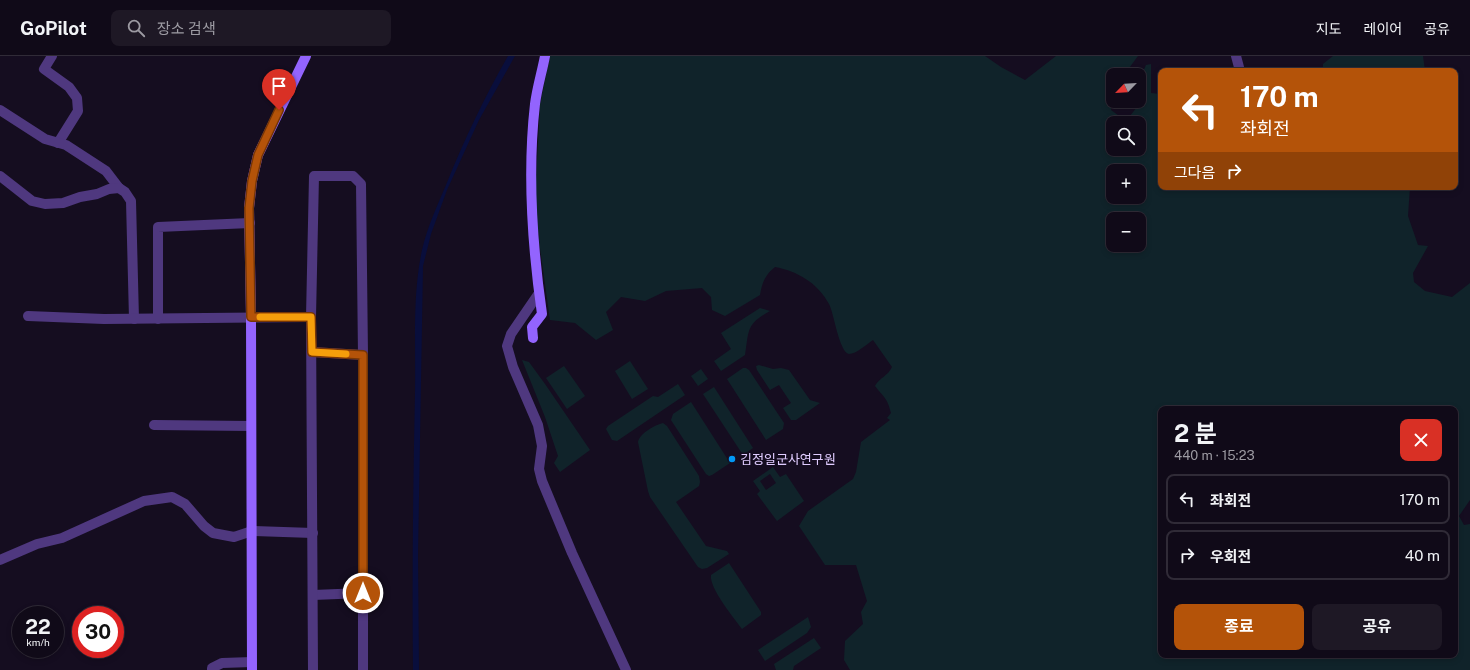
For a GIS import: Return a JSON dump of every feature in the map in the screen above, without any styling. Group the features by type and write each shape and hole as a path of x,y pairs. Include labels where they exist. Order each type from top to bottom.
{"street":[{"path":"52,56 44,69 69,88 76,98 78,111 58,143"},
{"path":"533,338 532,327 542,314 533,242 530,186 535,102 545,56"},
{"path":"1236,56 1239,68"},
{"path":"212,670 212,668 222,663 252,666 250,223 252,181 258,155 304,58"},
{"path":"0,110 45,139 66,145 106,171 119,188 125,192 131,200 134,319"},
{"path":"0,176 29,199 45,204 63,203 80,197 97,194 109,189 119,188"},
{"path":"313,670 311,317 314,176 352,176 361,184 363,355 363,670"},
{"path":"158,318 158,227 250,223"},
{"path":"539,293 512,334 508,346 513,367 538,425 542,446 539,468 542,481 572,553 626,670"},
{"path":"28,316 134,319 311,317"},
{"path":"312,352 363,355"},
{"path":"154,425 252,426"},
{"path":"0,560 37,544 62,538 144,502 172,497 185,504 204,526 213,533 234,537 252,531 313,533"},
{"path":"313,595 363,593"}],"shaded area":[{"path":"508,56 515,56 479,120 447,190 431,234 423,266 418,555 419,670 413,670 415,322 419,268 422,250 427,234 453,168 467,135"},
{"path":"550,56 985,56 1001,67 1025,80 1056,56 1138,56 1129,68 1106,68 1106,108 1111,108 1111,110 1119,116 1106,116 1106,156 1146,156 1146,116 1130,116 1136,108 1146,108 1146,68 1145,68 1146,65 1151,64 1151,93 1158,94 1158,190 1410,190 1408,216 1418,245 1428,246 1413,273 1414,282 1425,291 1452,297 1470,283 1470,500 1459,516 1464,525 1470,524 1470,670 850,670 844,660 845,641 863,624 861,612 867,601 856,565 825,565 799,526 808,511 853,479 856,472 861,442 890,420 887,418 891,413 888,404 875,386 892,367 873,340 852,354 845,352 842,347 829,304 819,290 799,275 775,267 764,280 760,295 725,316 712,310 711,297 702,288 666,291 645,301 621,297 606,312 613,330 596,340 575,323 550,320 535,199 540,104"},
{"path":"1333,56 1423,56 1425,68 1323,68 1323,64"},
{"path":"760,308 770,311 757,320 750,328 745,355 721,371 714,361 731,349 721,333"},
{"path":"522,360 529,362 590,450 560,472 554,463 558,456 545,417"},
{"path":"630,361 648,389 632,399 615,371"},
{"path":"759,365 773,369 781,368 789,370 810,400 820,403 796,420 791,420 783,408 791,403 779,385 770,390 757,370 756,366"},
{"path":"564,366 585,396 567,409 546,378"},
{"path":"743,368 749,370 784,423 783,429 766,440 727,379"},
{"path":"701,369 708,379 698,386 691,376"},
{"path":"678,384 685,395 617,441 612,440 606,429 608,426 653,396 658,397"},
{"path":"714,387 753,448 743,455 703,394"},
{"path":"691,402 730,463 709,476 706,474 671,420 673,414"},
{"path":"663,423 667,426 699,476 700,482 699,486 676,502 706,546 727,551 729,554 707,568 702,569 698,567 650,497 648,491 638,442 645,433"},
{"path":"773,467 780,477 786,474 804,501 777,521 757,494 760,491 753,481","holes":["770,474 776,483 766,490 760,481"]},
{"path":"729,563 761,612 761,615 742,629 723,603 711,581 711,575"},
{"path":"808,617 811,627 807,633 765,661 758,650"},
{"path":"814,638 821,648 794,666 793,670 776,670 774,664"}],"slow traffic":[{"path":"260,317 311,317 312,352 346,354"}],"place":[{"name":"김정일군사연구원","path":"732,459"}],"route":[{"path":"279,110 258,155 252,181 249,208 251,317 311,317 312,352 363,355 363,593"}]}
